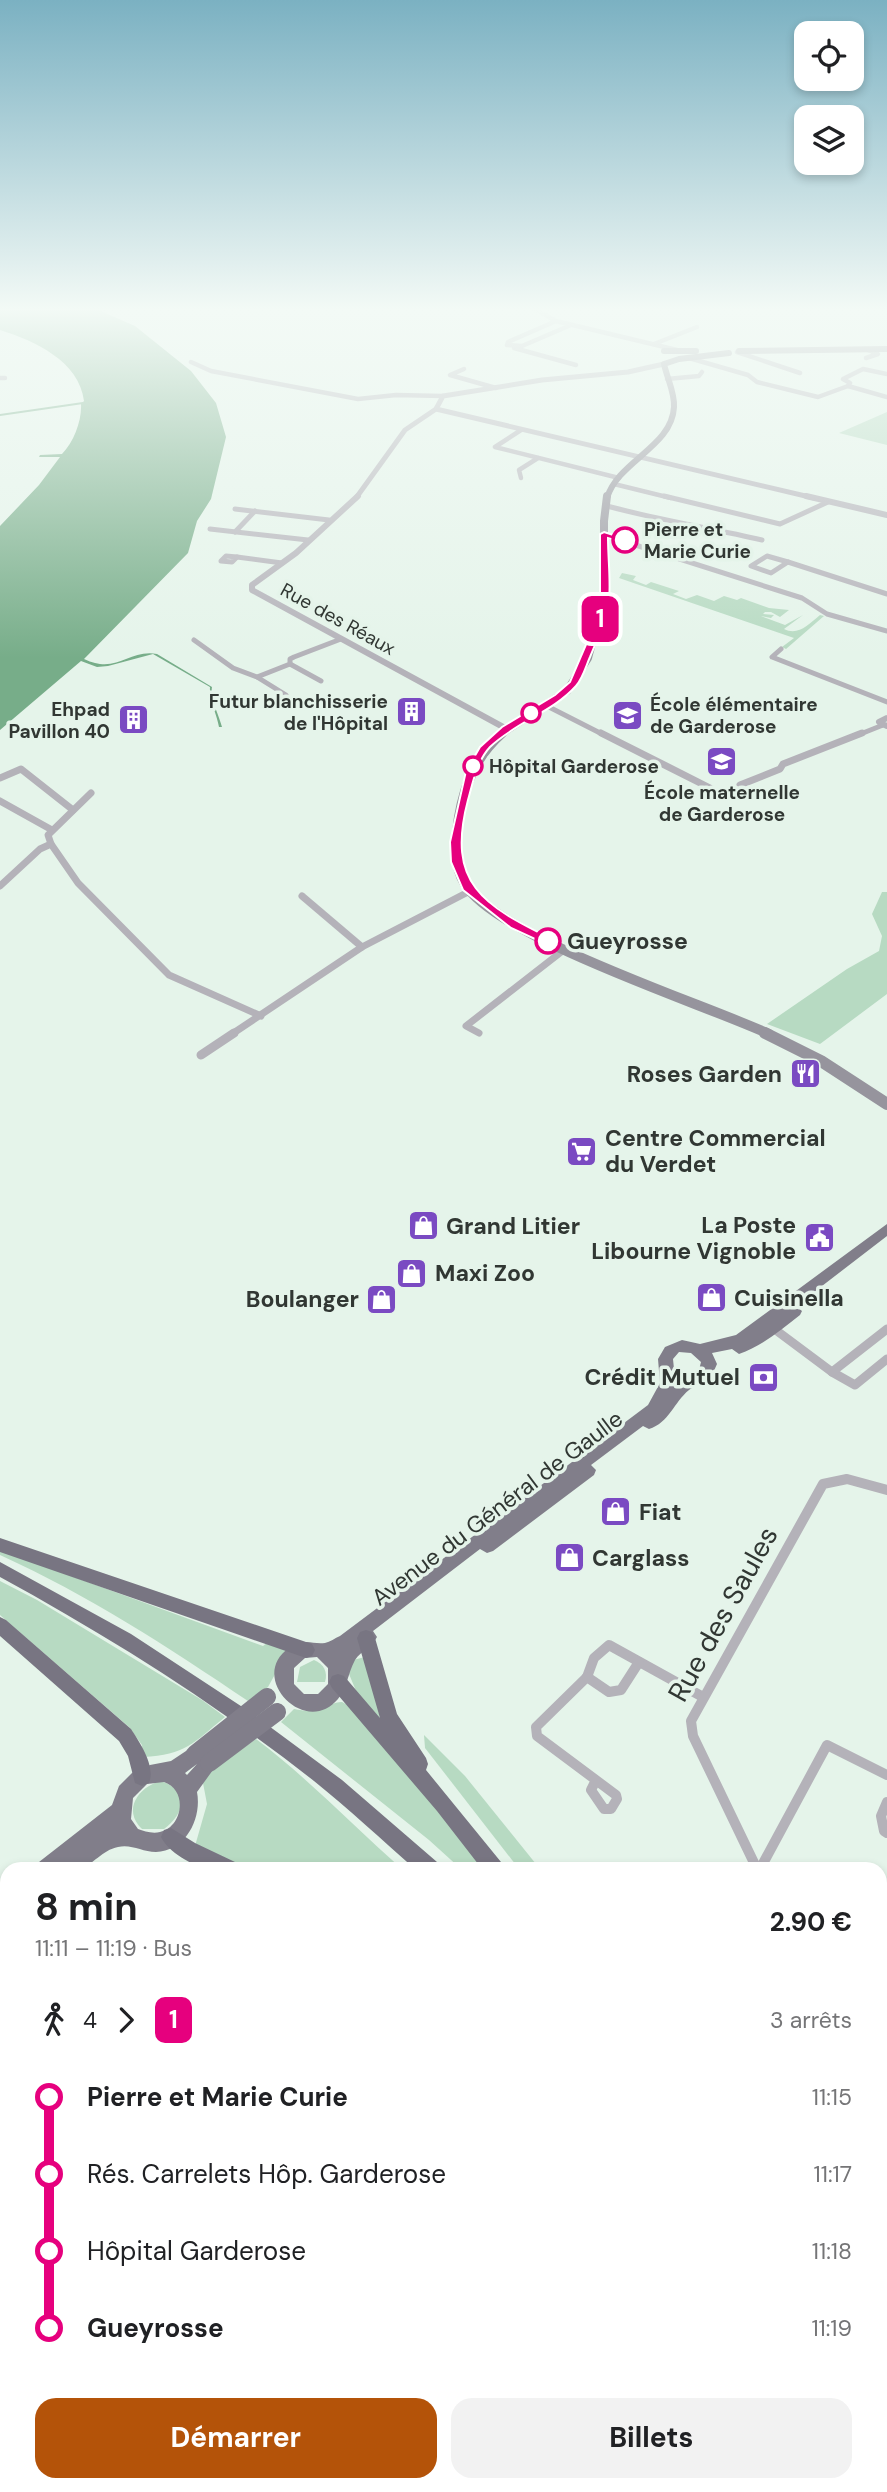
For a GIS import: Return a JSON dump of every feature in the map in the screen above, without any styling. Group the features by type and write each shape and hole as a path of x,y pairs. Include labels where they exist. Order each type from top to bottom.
{"highway":[{"path":"0,1545 315,1651"},
{"path":"0,1569 79,1610 191,1681 322,1776 422,1862"},
{"path":"0,1625 125,1735 136,1753 142,1777"},
{"path":"366,1638 389,1717 444,1805"},
{"path":"339,1678 489,1862"},
{"path":"171,1837 188,1850 213,1862"}],"main road":[{"path":"667,425 608,492 604,534 606,595 596,633 574,683 545,705 505,729 478,756 458,817 456,862 470,891 515,925 565,949 802,1049 843,1071 887,1104"},
{"name":"Avenue du Général de Gaulle","path":"887,1229 741,1339 700,1350 681,1346 670,1351 664,1361 668,1372 667,1385 653,1409 346,1642 290,1659 282,1675 288,1691 302,1701 320,1700 328,1696 351,1651 366,1638 663,1412 686,1382 705,1378 710,1364 722,1354 758,1339 887,1240"},
{"path":"700,1350 710,1364"},
{"path":"668,1372 686,1382"},
{"path":"315,1651 335,1660 339,1678"},
{"name":"Avenue du Général de Gaulle","path":"142,1777 163,1773 202,1759 288,1691"},
{"name":"Avenue du Général de Gaulle","path":"188,1789 202,1759"},
{"path":"142,1777 126,1791 120,1811 125,1830 132,1837 151,1843 171,1837 187,1820 191,1799 188,1789 173,1776 163,1773"},
{"path":"55,1862 120,1811"},
{"path":"76,1862 104,1842 132,1837"}],"street":[{"name":"Rue des Réaux","path":"412,425 405,430 361,493 282,563 252,585 252,590 505,729"},
{"path":"502,425 887,514"},
{"path":"521,430 495,447 780,524 828,502"},
{"path":"521,478 519,470 538,458"},
{"path":"607,506 675,524 695,525 756,539"},
{"path":"235,509 329,520"},
{"path":"235,532 255,511"},
{"path":"210,529 308,540"},
{"path":"604,534 802,598 827,614 887,631"},
{"path":"788,562 771,573 751,566 767,556 788,562 887,594"},
{"path":"237,558 282,563"},
{"path":"290,664 290,659 341,639"},
{"path":"194,640 213,651 216,658 249,676 257,677 286,695"},
{"path":"740,785 780,769 783,764 885,722 882,714 887,704 772,657 781,649"},
{"path":"257,677 290,664"},
{"path":"290,664 321,681"},
{"path":"545,705 710,788"},
{"path":"2,777 21,769 74,810"},
{"path":"91,793 48,835 51,844 78,883 169,975 261,1016"},
{"path":"0,802 52,830"},
{"path":"0,886 40,849 51,844"},
{"path":"201,1055 362,947 470,891"},
{"path":"302,896 362,947"},
{"path":"479,1033 466,1026 565,949"},
{"path":"773,1328 832,1372 855,1385 887,1359"},
{"path":"832,1372 887,1329"},
{"name":"Rue des Saules","path":"756,1862 693,1736 691,1721 823,1483 844,1479 887,1490"},
{"path":"595,1782 537,1736 536,1727 587,1677 587,1671 604,1645 703,1697"},
{"path":"587,1677 609,1692 621,1690 639,1662"},
{"path":"763,1862 827,1745 887,1775"},
{"path":"887,1802 881,1816 884,1831 887,1833"}],"shaded area":[{"path":"79,425 223,425 226,437 211,499 197,521 188,553 84,659 105,664 147,653 157,654 212,687 213,702 222,727 219,727 211,697 210,687 153,654 108,666 97,667 81,661 0,730 0,526 39,485 60,457 39,457 40,455 62,454"},
{"path":"857,425 887,425 887,445 839,433"},
{"path":"622,573 636,576 633,580 646,585 651,582 679,591 673,594 686,599 697,595 714,601 724,596 737,600 741,598 769,608 789,610 780,617 771,612 763,614 774,615 771,618 761,616 785,625 803,615 784,629 789,631 798,630 820,615 824,616 786,649 782,647 794,638 619,578"},
{"path":"882,892 887,892 887,994 820,1044 767,1024 847,969 879,951 882,936 872,914"},
{"path":"0,1550 263,1646 268,1642 289,1649 268,1687 248,1701 127,1623 65,1587 0,1555"},
{"path":"0,1581 37,1600 202,1700 225,1717 188,1746 169,1754 143,1757 142,1745 129,1727 0,1615"},
{"path":"365,1657 381,1721 359,1698 349,1674 353,1660"},
{"path":"314,1660 324,1669 325,1682 297,1682 300,1667"},
{"path":"342,1702 353,1708 480,1862 453,1862 281,1722 294,1709 315,1710"},
{"path":"424,1735 465,1776 534,1862 514,1862 425,1748"},
{"path":"256,1739 394,1862 228,1862 195,1846 207,1804 203,1783 210,1771"},
{"path":"161,1781 177,1790 180,1809 164,1829 142,1829 133,1814 135,1800 146,1788"}],"bus line":[{"name":"1","path":"548,941 515,925 467,888 456,862 458,817 471,771 483,749 505,729 558,697 574,683 596,633 604,602 604,534 625,540"}],"place":[{"name":"Pierre et Marie Curie","path":"625,540"},
{"name":"Futur blanchisserie de l'Hôpital","path":"411,712"},
{"name":"École élémentaire de Garderose","path":"627,715"},
{"name":"Ehpad Pavillon 40","path":"133,720"},
{"name":"École maternelle de Garderose","path":"722,761"},
{"name":"Hôpital Garderose","path":"473,766"},
{"name":"Gueyrosse","path":"548,941"},
{"name":"Roses Garden","path":"805,1074"},
{"name":"Centre Commercial du Verdet","path":"582,1151"},
{"name":"Grand Litier","path":"423,1226"},
{"name":"La Poste Libourne Vignoble","path":"819,1238"},
{"name":"Maxi Zoo","path":"412,1273"},
{"name":"Cuisinella","path":"711,1298"},
{"name":"Boulanger","path":"382,1299"},
{"name":"Crédit Mutuel","path":"763,1377"},
{"name":"Fiat","path":"616,1512"},
{"name":"Carglass","path":"569,1558"}]}
